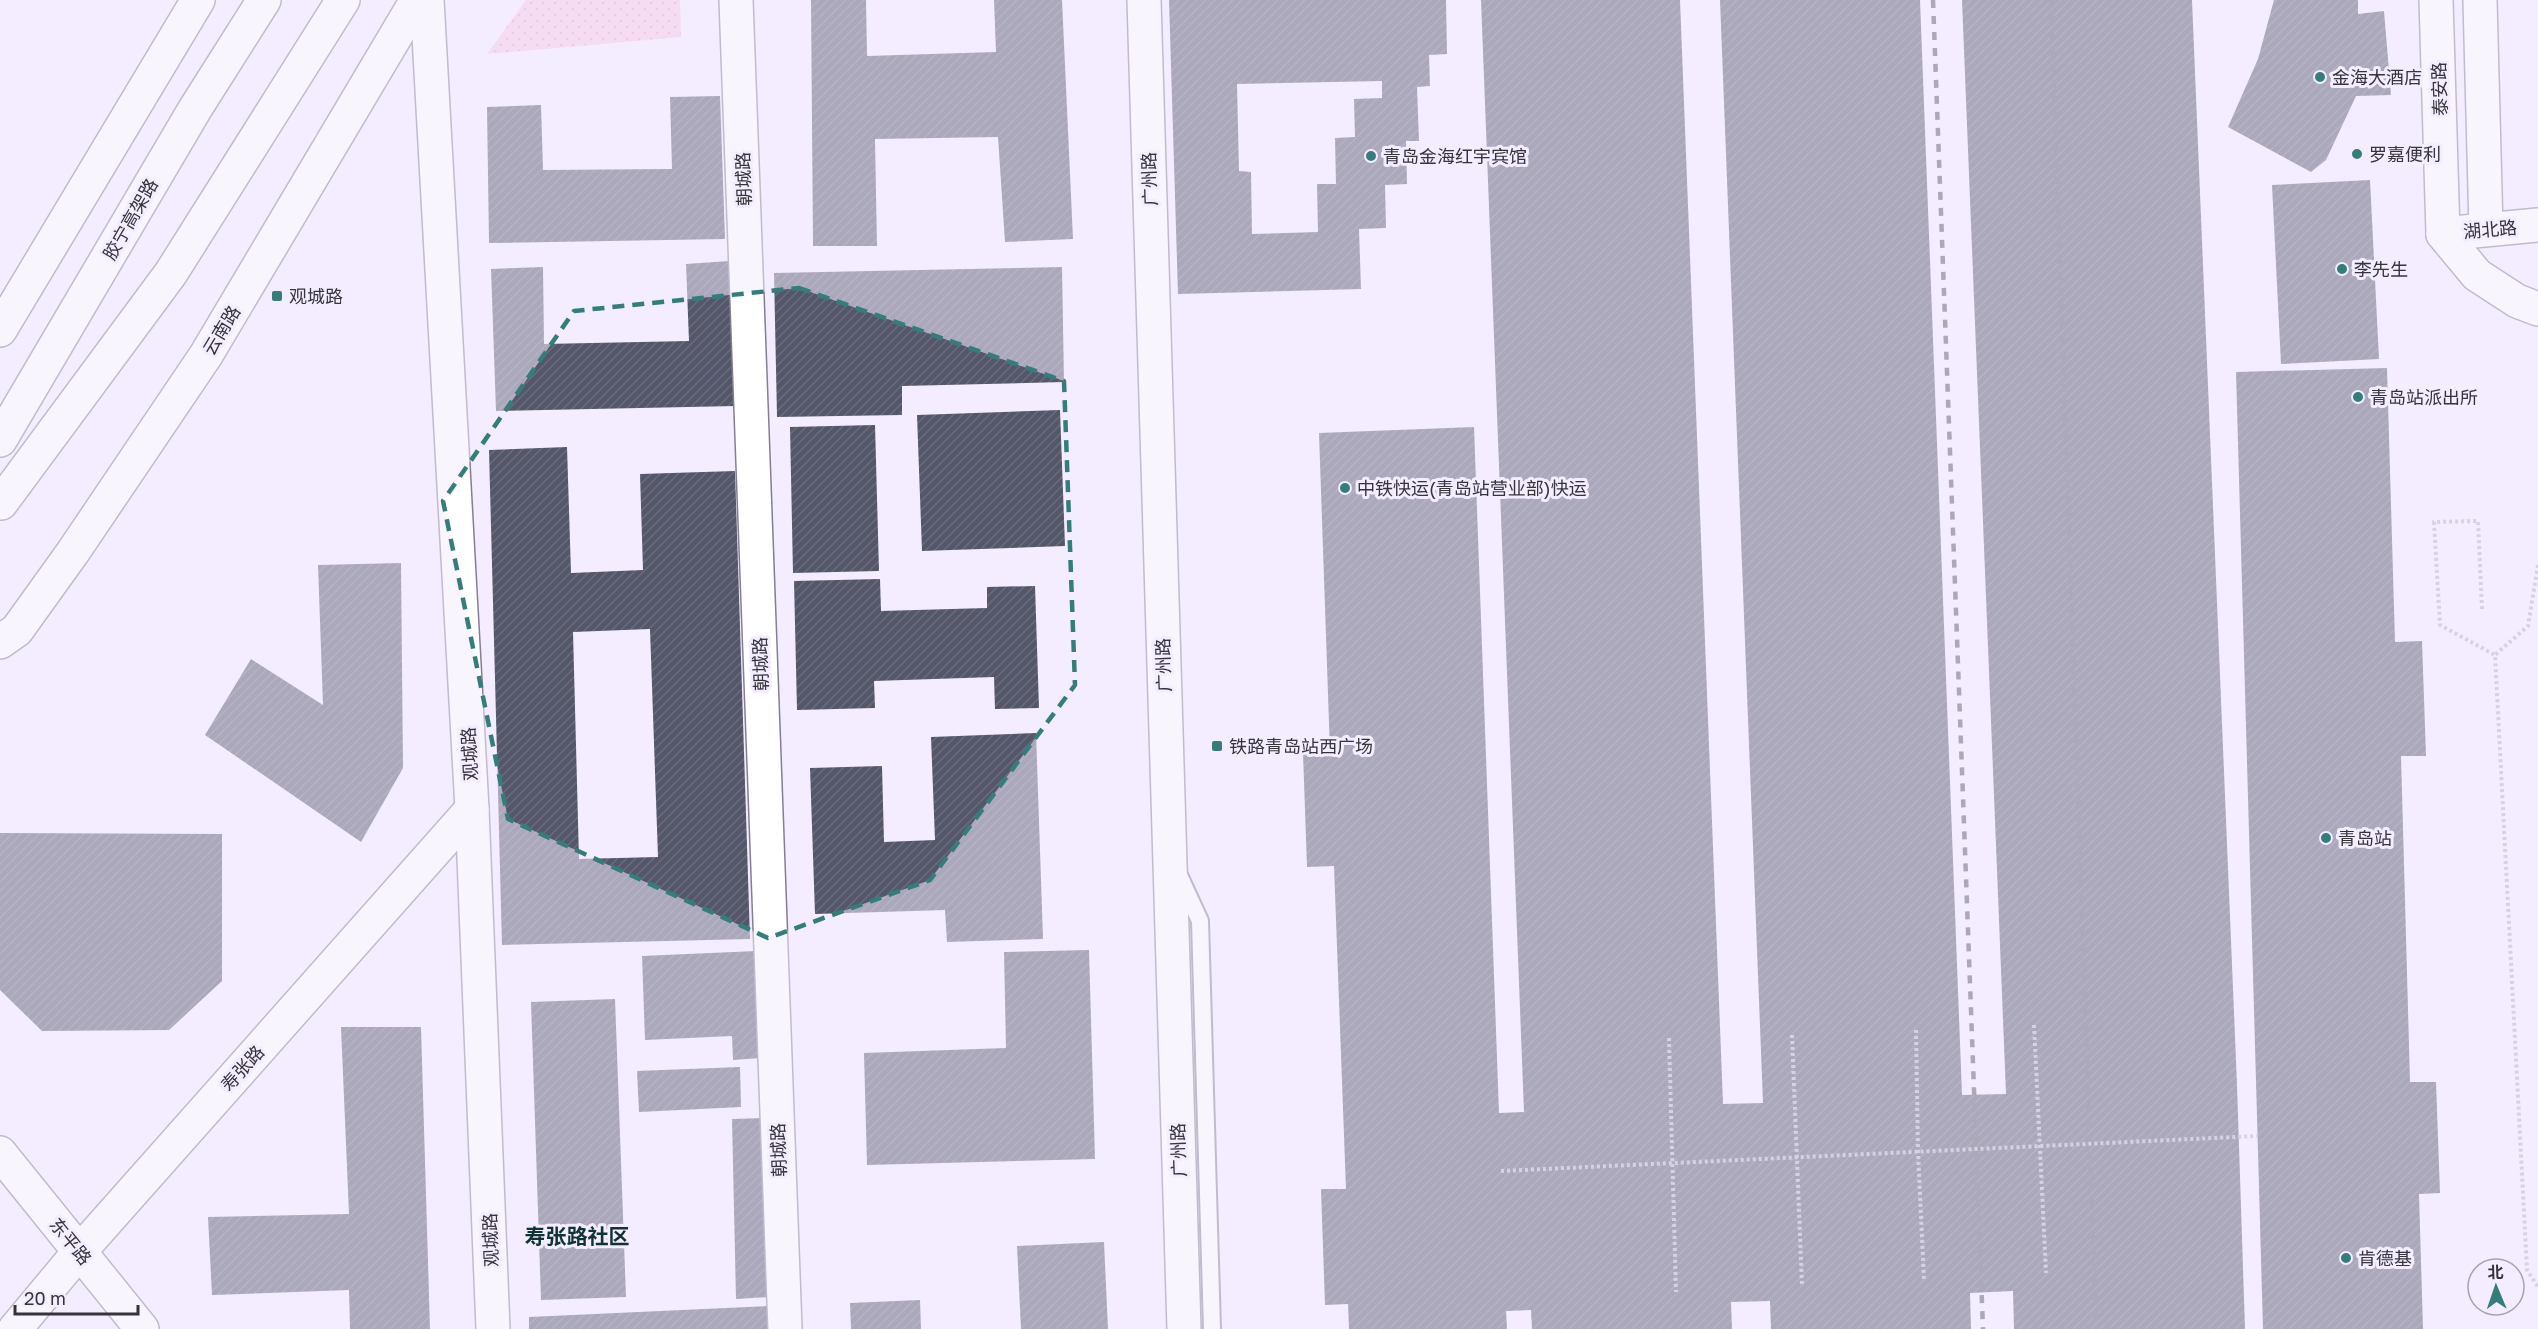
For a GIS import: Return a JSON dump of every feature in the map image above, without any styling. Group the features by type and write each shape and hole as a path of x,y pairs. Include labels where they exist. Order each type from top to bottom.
{"main road":[{"path":"0,330 198,0"},
{"name":"胶宁高架路","path":"0,440 195,109 264,0"},
{"path":"1,503 171,273 343,0"},
{"name":"云南路","path":"0,642 17,630 206,356 417,0"},
{"name":"观城路","path":"427,0 472,809 493,1329"},
{"name":"朝城路","path":"736,0 785,1329"},
{"name":"广州路","path":"1144,0 1184,1329"},
{"name":"泰安路","path":"2436,0 2443,234"},
{"path":"2480,0 2486,229"},
{"name":"湖北路","path":"2443,234 2538,225"},
{"path":"2443,234 2477,276 2517,301 2538,309"},
{"name":"寿张路","path":"15,1329 80,1251 472,809"},
{"name":"东平路","path":"0,1153 142,1329"}],"lane":[{"path":"1169,853 1200,921 1212,1329"}],"path":[{"path":"2482,609 2478,521 2434,522 2440,625 2495,655"},
{"path":"2495,655 2528,626 2538,565"},
{"path":"2495,655 2527,1270 2538,1287"},
{"path":"2034,1025 2038,1147 2046,1273"},
{"path":"1916,1030 1918,1152 1924,1279"},
{"path":"1792,1035 1795,1158 1802,1285"},
{"path":"1669,1038 1676,1292"},
{"path":"1501,1171 2257,1136"}],"highlighted area":[{"path":"799,288 1064,381 1075,685 930,880 768,938 508,819 443,501 574,311"}],"shaded area":[{"path":"526,0 680,0 681,37 487,54"}],"building":[{"path":"811,0 866,0 867,56 996,52 994,0 1062,0 1073,239 1005,242 998,137 875,139 877,246 813,246"},
{"name":"青岛金海红宇宾馆","path":"1169,0 1446,0 1447,54 1429,55 1430,86 1417,87 1419,141 1406,141 1407,184 1385,185 1386,228 1359,229 1361,289 1178,294","holes":["1382,81 1382,98 1354,99 1355,137 1335,138 1336,184 1317,184 1318,232 1252,234 1251,172 1239,171 1237,84"]},
{"path":"1481,0 1680,0 1723,1104 1763,1103 1720,0 1920,0 1962,1095 2006,1094 1962,0 2192,0 2245,1329 2014,1329 2013,1291 1970,1293 1971,1329 1771,1329 1770,1301 1731,1302 1732,1329 1532,1329 1531,1310 1506,1311 1507,1329 1349,1329 1348,1304 1325,1305 1321,1189 1346,1189 1334,866 1307,867 1303,753 1330,752 1319,433 1474,427 1499,1113 1524,1112"},
{"name":"金海大酒店","path":"2274,0 2358,0 2358,14 2384,11 2391,95 2356,96 2326,160 2311,172 2228,127 2258,59"},
{"path":"720,96 725,239 489,243 487,107 541,105 543,170 672,169 670,97"},
{"path":"2370,180 2379,359 2281,364 2272,185"},
{"path":"729,261 736,406 496,411 491,269 543,267 544,344 689,341 686,264"},
{"path":"1062,267 1064,382 902,386 902,415 777,417 774,273"},
{"name":"青岛站","path":"2387,368 2395,642 2422,641 2426,756 2401,756 2410,1082 2436,1082 2440,1193 2419,1194 2423,1329 2263,1329 2236,372"},
{"path":"1060,410 1065,546 922,551 917,415"},
{"path":"875,425 879,571 793,573 790,427"},
{"path":"567,447 571,573 643,570 640,474 735,471 750,939 502,945 489,450","holes":["650,629 658,857 579,859 573,632"]},
{"path":"401,563 403,768 361,842 205,735 251,659 323,705 318,565"},
{"path":"880,579 881,611 987,608 987,587 1035,586 1039,708 995,709 994,677 874,681 875,708 797,710 794,581"},
{"path":"1036,733 1043,939 947,942 945,910 815,914 810,768 882,766 884,842 935,840 931,737"},
{"path":"0,833 222,834 222,981 169,1030 42,1031 0,990"},
{"path":"1089,950 1095,1159 867,1165 864,1053 1006,1048 1004,952"},
{"path":"756,951 760,1058 733,1060 732,1036 645,1040 642,956"},
{"path":"615,999 626,1297 541,1300 531,1002"},
{"path":"341,1027 421,1027 430,1329 350,1329 349,1290 212,1295 208,1217 349,1214"},
{"path":"740,1067 741,1107 639,1112 637,1071"},
{"path":"765,1118 770,1297 736,1299 732,1119"},
{"path":"1104,1242 1108,1329 1021,1329 1017,1246"},
{"path":"920,1300 921,1329 851,1329 850,1303"},
{"path":"769,1306 770,1329 529,1329 529,1317"}],"railway":[{"path":"1933,0 1983,1329"},
{"path":"2051,0 2096,1329"}],"place":[{"name":"金海大酒店","path":"2320,77"},
{"name":"罗嘉便利","path":"2357,154"},
{"name":"青岛金海红宇宾馆","path":"1371,156"},
{"name":"李先生","path":"2342,269"},
{"name":"观城路","path":"277,296"},
{"name":"青岛站派出所","path":"2358,397"},
{"name":"中铁快运(青岛站营业部)快运","path":"1345,488"},
{"name":"铁路青岛站西广场","path":"1217,746"},
{"name":"青岛站","path":"2326,838"},
{"name":"肯德基","path":"2346,1258"}],"district":[{"name":"寿张路社区","path":"577,1236"}]}
